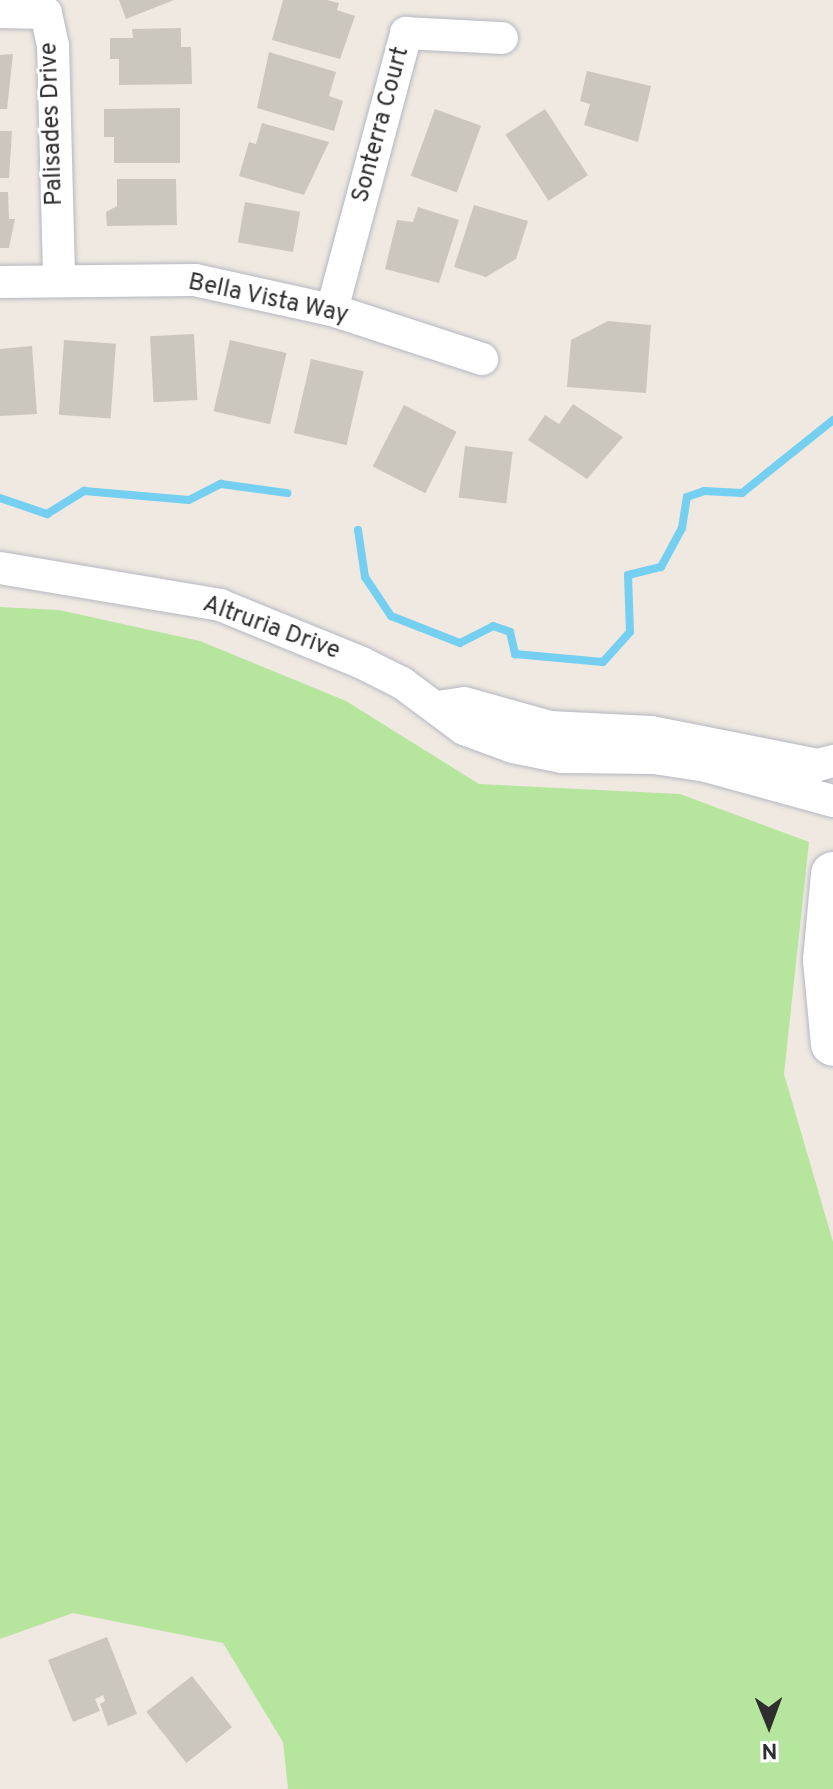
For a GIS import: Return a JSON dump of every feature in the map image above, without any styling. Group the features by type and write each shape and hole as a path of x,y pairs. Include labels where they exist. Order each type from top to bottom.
{"main road":[{"path":"833,874 825,960 833,1044"}],"street":[{"name":"Palisades Drive","path":"0,12 46,13 53,45 59,281"},
{"name":"Sonterra Court","path":"332,310 406,33 502,38"},
{"name":"Bella Vista Way","path":"0,282 195,280 332,310 482,359"},
{"name":"Altruria Drive","path":"0,568 20,567 220,605 362,663 437,707 464,729 513,747 562,757 654,758 706,766 833,801"},
{"path":"437,707 464,703 550,727 651,732 818,765 833,761"}],"green space":[{"path":"0,607 59,610 200,641 346,701 479,784 680,794 809,842 784,1074 833,1242 833,1789 288,1789 283,1742 223,1643 73,1613 0,1639"}],"building":[{"path":"119,0 174,0 126,19"},
{"path":"283,0 327,0 339,3 337,10 355,16 340,59 272,40"},
{"path":"181,28 181,47 191,47 192,84 119,85 119,59 110,59 110,38 133,38 132,29"},
{"path":"269,52 336,72 329,96 343,101 334,131 257,108"},
{"path":"13,54 7,109 0,109 0,55"},
{"path":"587,71 651,86 638,142 584,125 590,104 580,101"},
{"path":"180,108 180,163 114,163 114,137 104,137 104,109"},
{"path":"435,109 481,126 457,192 411,176"},
{"path":"545,109 588,175 549,201 506,135"},
{"path":"262,123 329,142 304,195 239,176 249,142 256,144"},
{"path":"0,131 12,131 9,178 0,178"},
{"path":"117,179 176,179 177,225 107,226 106,212 117,206"},
{"path":"0,192 8,192 9,219 15,219 9,248 0,248"},
{"path":"245,202 300,212 293,252 238,242"},
{"path":"474,205 528,221 516,259 486,277 454,267"},
{"path":"418,207 459,220 439,283 385,269 397,220 413,222"},
{"path":"608,321 651,325 646,393 567,387 571,340"},
{"path":"194,334 197,400 154,402 150,336"},
{"path":"64,340 116,344 111,418 59,415"},
{"path":"230,340 287,353 270,424 214,411"},
{"path":"32,346 37,414 0,416 0,349"},
{"path":"311,359 364,371 347,445 294,433"},
{"path":"573,404 623,437 587,479 528,440 545,415 559,424"},
{"path":"404,405 457,432 425,493 373,466"},
{"path":"465,446 513,452 506,503 459,498"},
{"path":"107,1637 137,1714 108,1726 100,1704 105,1701 103,1695 95,1699 100,1711 73,1722 48,1660"},
{"path":"192,1676 232,1727 186,1763 146,1712"}],"waterway":[{"path":"358,530 365,577 391,616 460,643 493,626 510,632 515,654 603,662 630,632 628,575 661,567 682,528 687,497 704,491 742,493 833,420"},
{"path":"0,498 47,514 84,491 189,500 221,484 287,493"}]}
